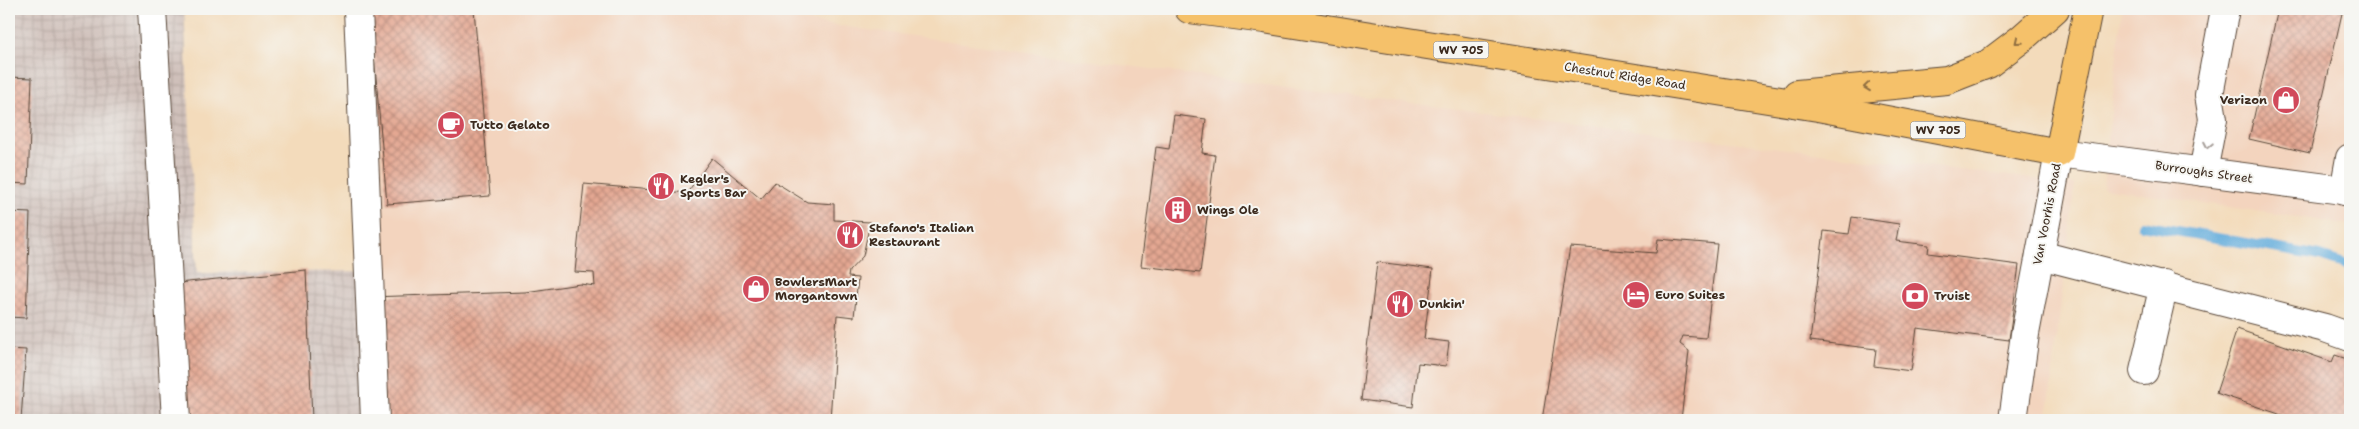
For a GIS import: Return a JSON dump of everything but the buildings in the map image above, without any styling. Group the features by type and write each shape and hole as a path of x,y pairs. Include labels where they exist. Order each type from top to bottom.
{"main road":[{"name":"Chestnut Ridge Road","path":"1189,9 1264,18 1761,98 2059,153"},
{"path":"1761,98 1947,80 1988,64 2021,40 2055,9"},
{"name":"Van Voorhis Road","path":"2059,153 2088,9"}],"street":[{"path":"152,9 176,420"},
{"path":"358,9 374,420"},
{"path":"2203,172 2213,119 2209,95 2225,9"},
{"name":"Burroughs Street","path":"2059,153 2347,191"},
{"name":"Van Voorhis Road","path":"2013,420 2025,334 2059,153"},
{"path":"2347,191 2350,158"},
{"path":"2040,255 2164,285 2325,328 2350,337"},
{"path":"2144,371 2164,285"}],"shaded area":[{"path":"9,9 184,9 197,273 362,271 369,420 9,420"},
{"path":"369,9 718,9 1294,89 2075,184 2047,420 387,420"},
{"path":"2122,9 2350,9 2350,225 2103,188"}],"waterway":[{"path":"2142,225 2320,256 2350,266"}],"place":[{"name":"Verizon","path":"2286,100"},
{"name":"Tutto Gelato","path":"451,125"},
{"name":"Kegler's Sports Bar","path":"661,186"},
{"name":"Wings Ole","path":"1178,210"},
{"name":"Stefano's Italian Restaurant","path":"850,235"},
{"name":"BowlersMart Morgantown","path":"756,289"},
{"name":"Euro Suites","path":"1636,295"},
{"name":"Truist","path":"1915,296"},
{"name":"Dunkin'","path":"1400,304"}]}
